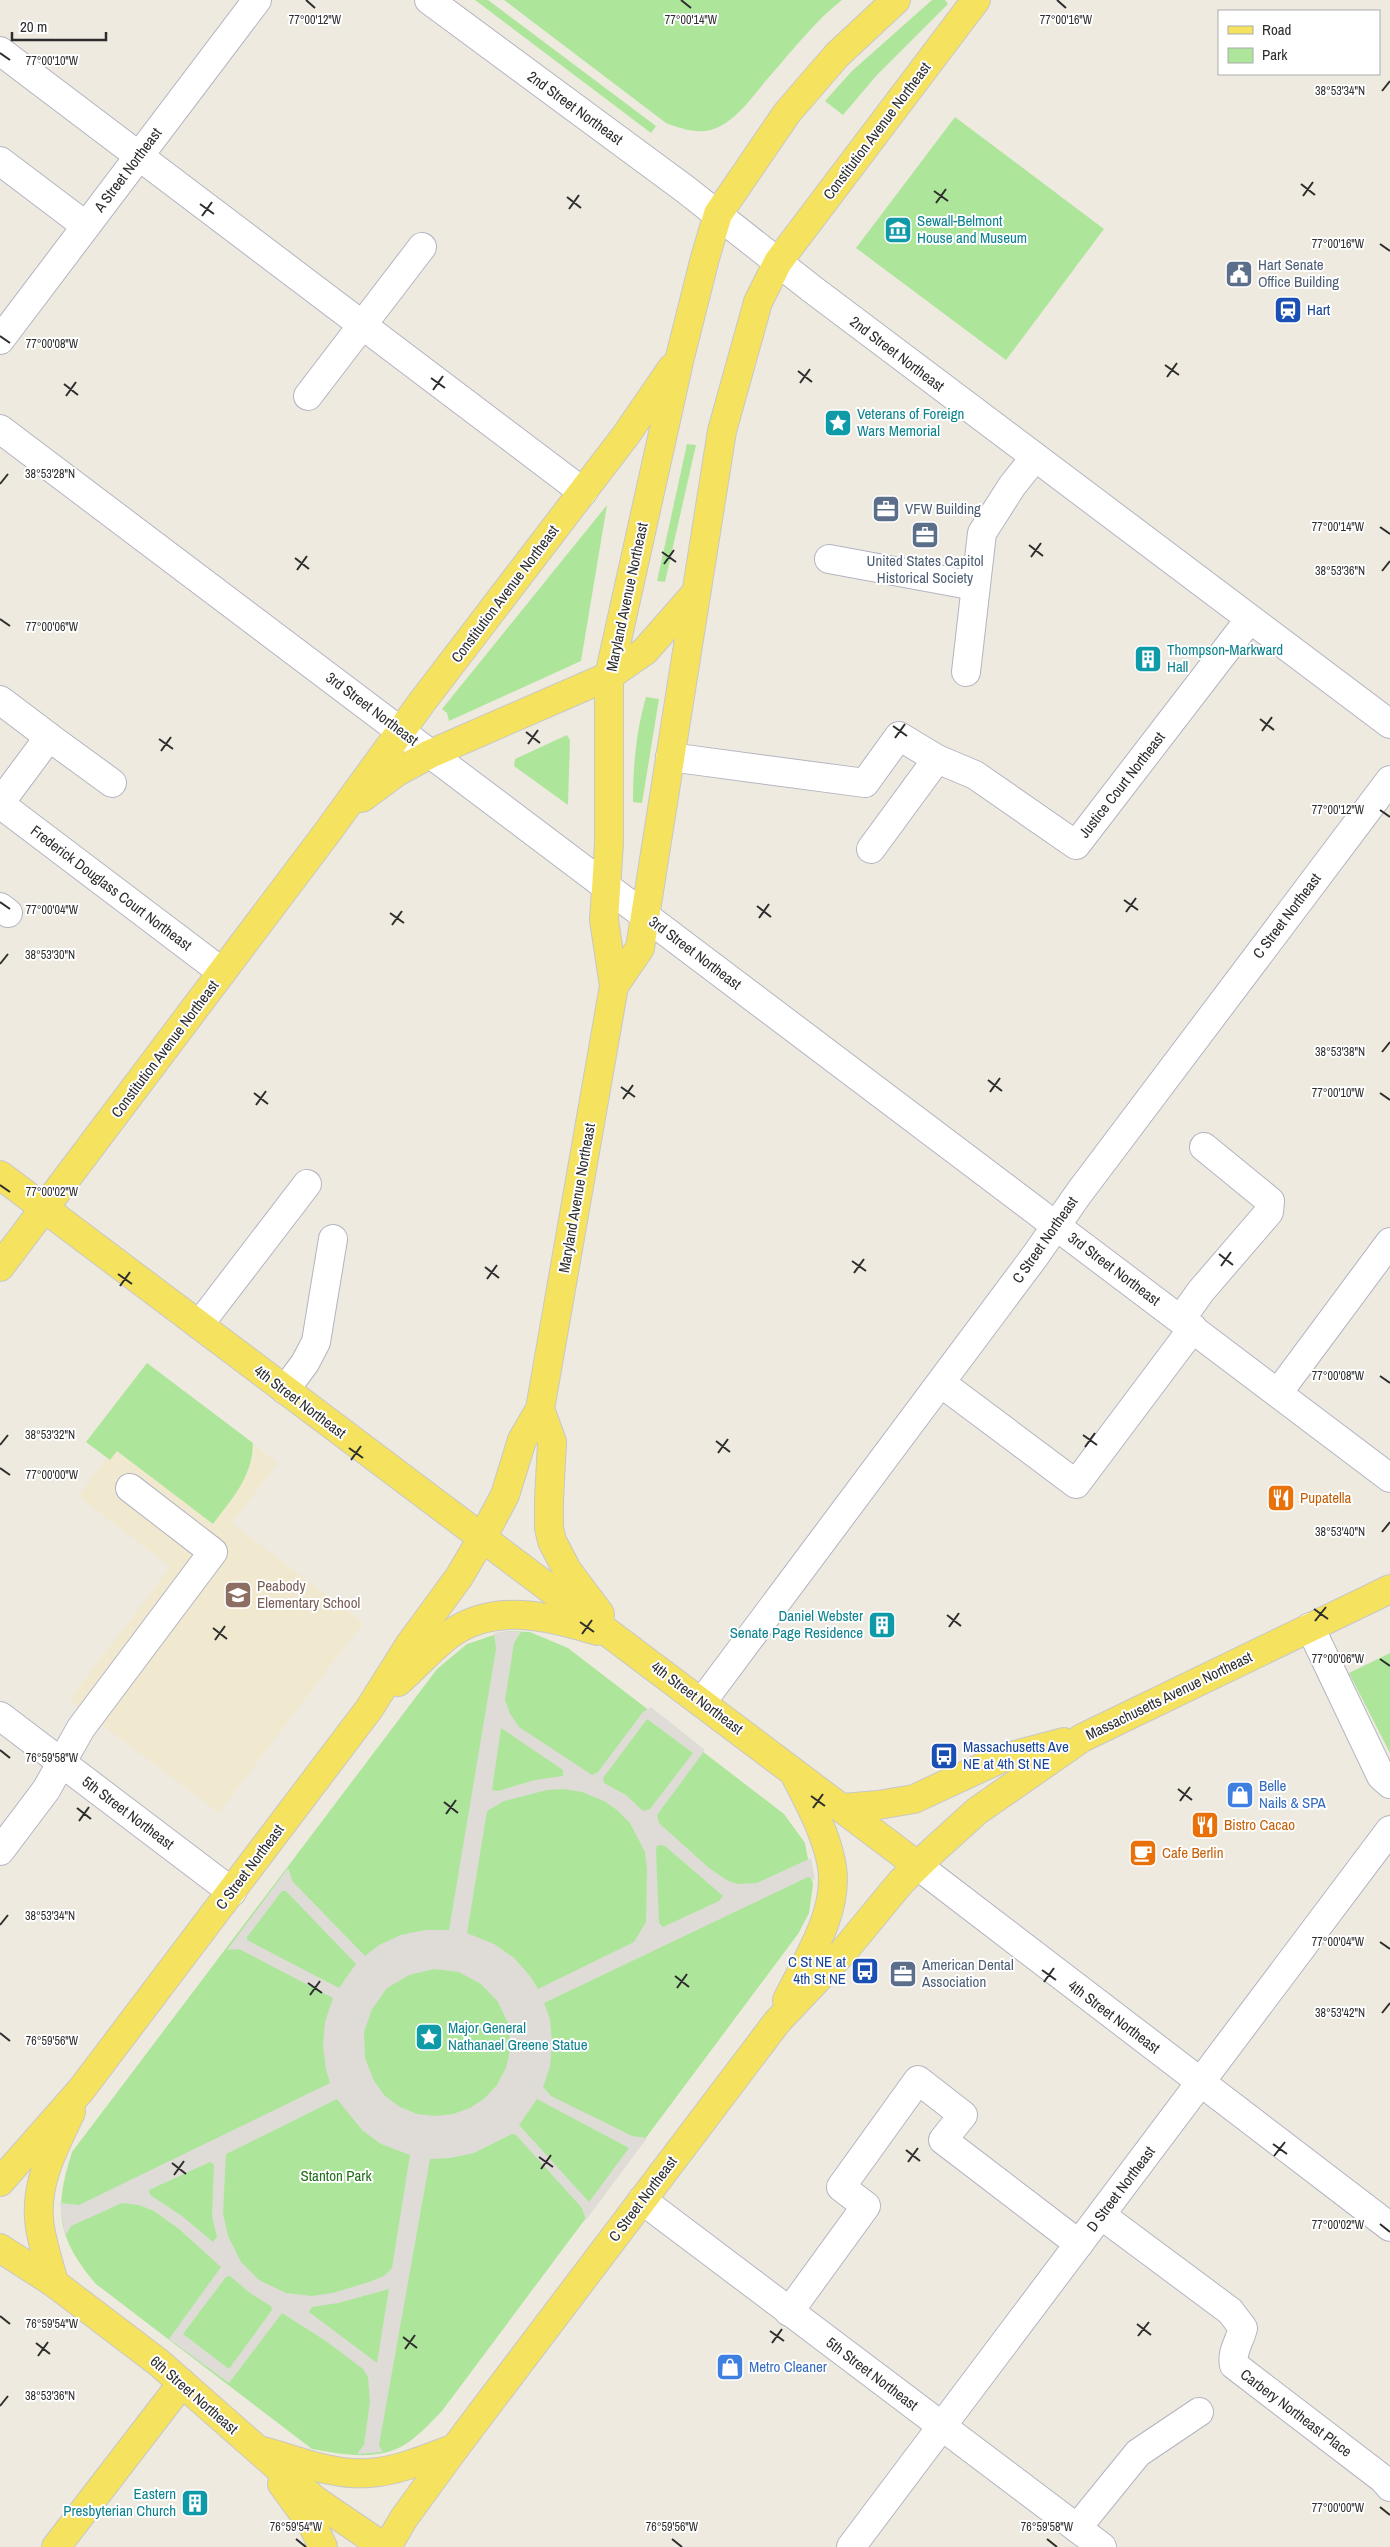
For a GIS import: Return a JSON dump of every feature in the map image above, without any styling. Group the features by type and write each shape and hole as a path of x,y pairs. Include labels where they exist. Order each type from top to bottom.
{"main road":[{"path":"718,214 808,85 836,55 896,0"},
{"name":"Constitution Avenue Northeast","path":"778,262 976,0"},
{"name":"Maryland Avenue Northeast","path":"482,1538 505,1495 522,1440 540,1409 614,986 604,920 608,887 609,676 680,356 718,214"},
{"name":"Maryland Avenue Northeast","path":"614,986 640,948 722,431 758,302 778,262"},
{"name":"Constitution Avenue Northeast","path":"0,1267 329,830 400,731 626,435 680,356"},
{"name":"Constitution Avenue Northeast","path":"329,830 374,788 430,754 609,676 646,651 695,594"},
{"name":"4th Street Northeast","path":"0,1175 482,1538 617,1637 917,1865"},
{"name":"Maryland Avenue Northeast","path":"540,1409 552,1442 549,1500 549,1528 552,1541 567,1570 617,1637"},
{"name":"C Street Northeast","path":"0,2182 80,2090 369,1709 410,1644 459,1577 482,1538"},
{"name":"Massachusetts Avenue Northeast","path":"917,1865 978,1811 1082,1738 1390,1589"},
{"path":"369,1709 448,1636 485,1618 497,1615 532,1616 562,1620 617,1637"},
{"path":"843,1808 878,1806 914,1799 1000,1759 1082,1738"},
{"path":"777,2022 825,1919 833,1884 832,1866 824,1836 794,1772"},
{"name":"C Street Northeast","path":"386,2547 404,2518 455,2448 777,2022 844,1951 890,1894 917,1865"},
{"path":"54,2282 38,2219 41,2189 49,2158 80,2090"},
{"name":"6th Street Northeast","path":"4,2255 54,2282 182,2383 315,2500 386,2547"},
{"path":"56,2547 182,2383"},
{"path":"256,2449 329,2469 366,2474 404,2466 455,2448"},
{"path":"256,2449 314,2528 323,2547"}],"street":[{"name":"A Street Northeast","path":"0,340 256,0"},
{"name":"2nd Street Northeast","path":"430,0 718,214 1034,457 1390,724"},
{"path":"0,51 583,492"},
{"path":"0,161 86,226"},
{"path":"308,396 422,247"},
{"name":"3rd Street Northeast","path":"0,428 1390,1478"},
{"path":"966,672 982,533 1012,486 1034,457"},
{"path":"829,559 975,586"},
{"name":"Justice Court Northeast","path":"937,759 974,775 1076,845 1249,620"},
{"path":"0,700 112,783"},
{"path":"670,757 865,784 899,736 937,759 871,849"},
{"path":"0,803 49,737"},
{"name":"C Street Northeast","path":"702,1702 1390,780"},
{"name":"Frederick Douglass Court Northeast","path":"0,803 222,972"},
{"path":"941,1383 1076,1484 1187,1324 1201,1291 1269,1212 1270,1201 1204,1147"},
{"path":"199,1325 307,1184"},
{"path":"285,1390 305,1363 316,1342 333,1239"},
{"path":"1278,1393 1390,1242"},
{"path":"0,1851 46,1790 81,1728 213,1552 130,1488"},
{"path":"1310,1627 1381,1776 1390,1784"},
{"name":"5th Street Northeast","path":"0,1716 232,1892"},
{"name":"D Street Northeast","path":"851,2547 1390,1830"},
{"name":"4th Street Northeast","path":"917,1865 1390,2226"},
{"path":"789,2312 866,2206 841,2187 918,2080 962,2115 943,2140 1079,2244"},
{"name":"5th Street Northeast","path":"642,2200 1102,2547"},
{"name":"Carbery Northeast Place","path":"1101,2215 1230,2310 1242,2328 1241,2339 1232,2356 1234,2365 1383,2479 1390,2487"},
{"path":"1077,2528 1138,2453 1199,2412"}],"shaded area":[{"name":"Peabody Elementary School","path":"147,1363 278,1463 232,1523 363,1623 219,1813 69,1700 170,1567 78,1496 107,1458 86,1442"},
{"path":"506,1631 521,1632 514,1643 505,1700 510,1714 519,1727 592,1775 598,1772 643,1712 651,1707 705,1750 657,1815 659,1823 709,1868 728,1881 738,1884 757,1883 811,1858 815,1880 808,1877 544,2003 550,2019 552,2043 550,2067 543,2087 551,2096 632,2136 647,2138 586,2220 582,2208 516,2135 512,2134 474,2153 450,2158 430,2159 379,2445 383,2452 357,2454 364,2445 370,2402 368,2377 363,2369 326,2341 282,2313 229,2383 169,2339 221,2267 179,2229 154,2211 139,2205 122,2203 71,2226 65,2236 60,2203 79,2205 330,2083 323,2046 325,2022 333,1998 239,1949 227,1950 288,1868 293,1882 365,1956 379,1945 401,1935 425,1930 449,1930 496,1649 494,1633","holes":["647,1719 693,1753 650,1809 643,1811 626,1795 604,1783 603,1778","501,1728 563,1770 563,1776 535,1780 498,1791 492,1790","564,1789 582,1792 604,1801 617,1810 630,1823 645,1852 647,1869 646,1922 634,1942 538,1989 530,1976 514,1958 494,1944 467,1933 487,1811 504,1801 547,1790","657,1846 665,1846 723,1896 719,1901 663,1927 659,1923","282,1891 286,1891 356,1964 339,1988 247,1940 247,1937","434,1969 459,1972 481,1984 498,2002 509,2025 510,2050 506,2068 497,2085 485,2098 470,2108 453,2114 435,2116 417,2114 400,2107 385,2096 374,2081 365,2058 364,2032 372,2009 387,1988 409,1975","337,2099 362,2130 381,2144 410,2155 392,2268 384,2276 369,2282 333,2293 312,2296 286,2293 259,2280 241,2262 228,2236 223,2213 226,2154","537,2099 629,2148 589,2202 519,2125","210,2162 214,2165 212,2217 217,2237 213,2242 182,2216 150,2195 149,2190","230,2276 250,2293 271,2306 272,2310 229,2369 183,2334 226,2277","389,2289 377,2363 309,2312 312,2307 338,2303"]}],"green space":[{"path":"475,0 488,0 656,126 651,133"},
{"path":"504,0 842,0 813,26 737,114 729,121 711,130 694,131 666,123"},
{"path":"932,0 945,0 948,4 876,76 843,115 825,101 852,71"},
{"path":"955,117 1104,229 1006,360 856,248"},
{"path":"687,444 696,445 665,582 657,581"},
{"path":"607,505 581,661 449,721 447,713 442,709"},
{"path":"646,697 659,699 642,803 633,802 634,775 637,736"},
{"path":"567,735 570,740 568,805 514,766 515,759"},
{"path":"147,1363 253,1443 252,1455 245,1477 234,1496 213,1524 117,1451 110,1460 86,1442"},
{"name":"Stanton Park","path":"506,1631 530,1632 568,1648 784,1814 805,1843 813,1885 809,1913 798,1934 442,2411 414,2438 403,2446 391,2451 378,2454 352,2455 312,2449 96,2284 73,2252 66,2237 62,2222 61,2206 66,2172 72,2152 437,1669 467,1644"},
{"path":"1390,1653 1390,1753 1349,1673"}],"place":[{"name":"Sewall-Belmont House and Museum","path":"898,230"},
{"name":"Hart Senate Office Building","path":"1239,274"},
{"name":"Hart","path":"1288,310"},
{"name":"Veterans of Foreign Wars Memorial","path":"838,423"},
{"name":"VFW Building","path":"886,509"},
{"name":"United States Capitol Historical Society","path":"925,535"},
{"name":"Thompson-Markward Hall","path":"1148,659"},
{"name":"Pupatella","path":"1281,1498"},
{"name":"Peabody Elementary School","path":"238,1595"},
{"name":"Daniel Webster Senate Page Residence","path":"882,1625"},
{"name":"Massachusetts Ave NE at 4th St NE","path":"944,1756"},
{"name":"Belle Nails & SPA","path":"1240,1795"},
{"name":"Bistro Cacao","path":"1205,1825"},
{"name":"Cafe Berlin","path":"1143,1853"},
{"name":"C St NE at 4th St NE","path":"865,1971"},
{"name":"American Dental Association","path":"903,1974"},
{"name":"Major General Nathanael Greene Statue","path":"429,2037"},
{"name":"Metro Cleaner","path":"730,2367"},
{"name":"Eastern Presbyterian Church","path":"195,2503"}]}
